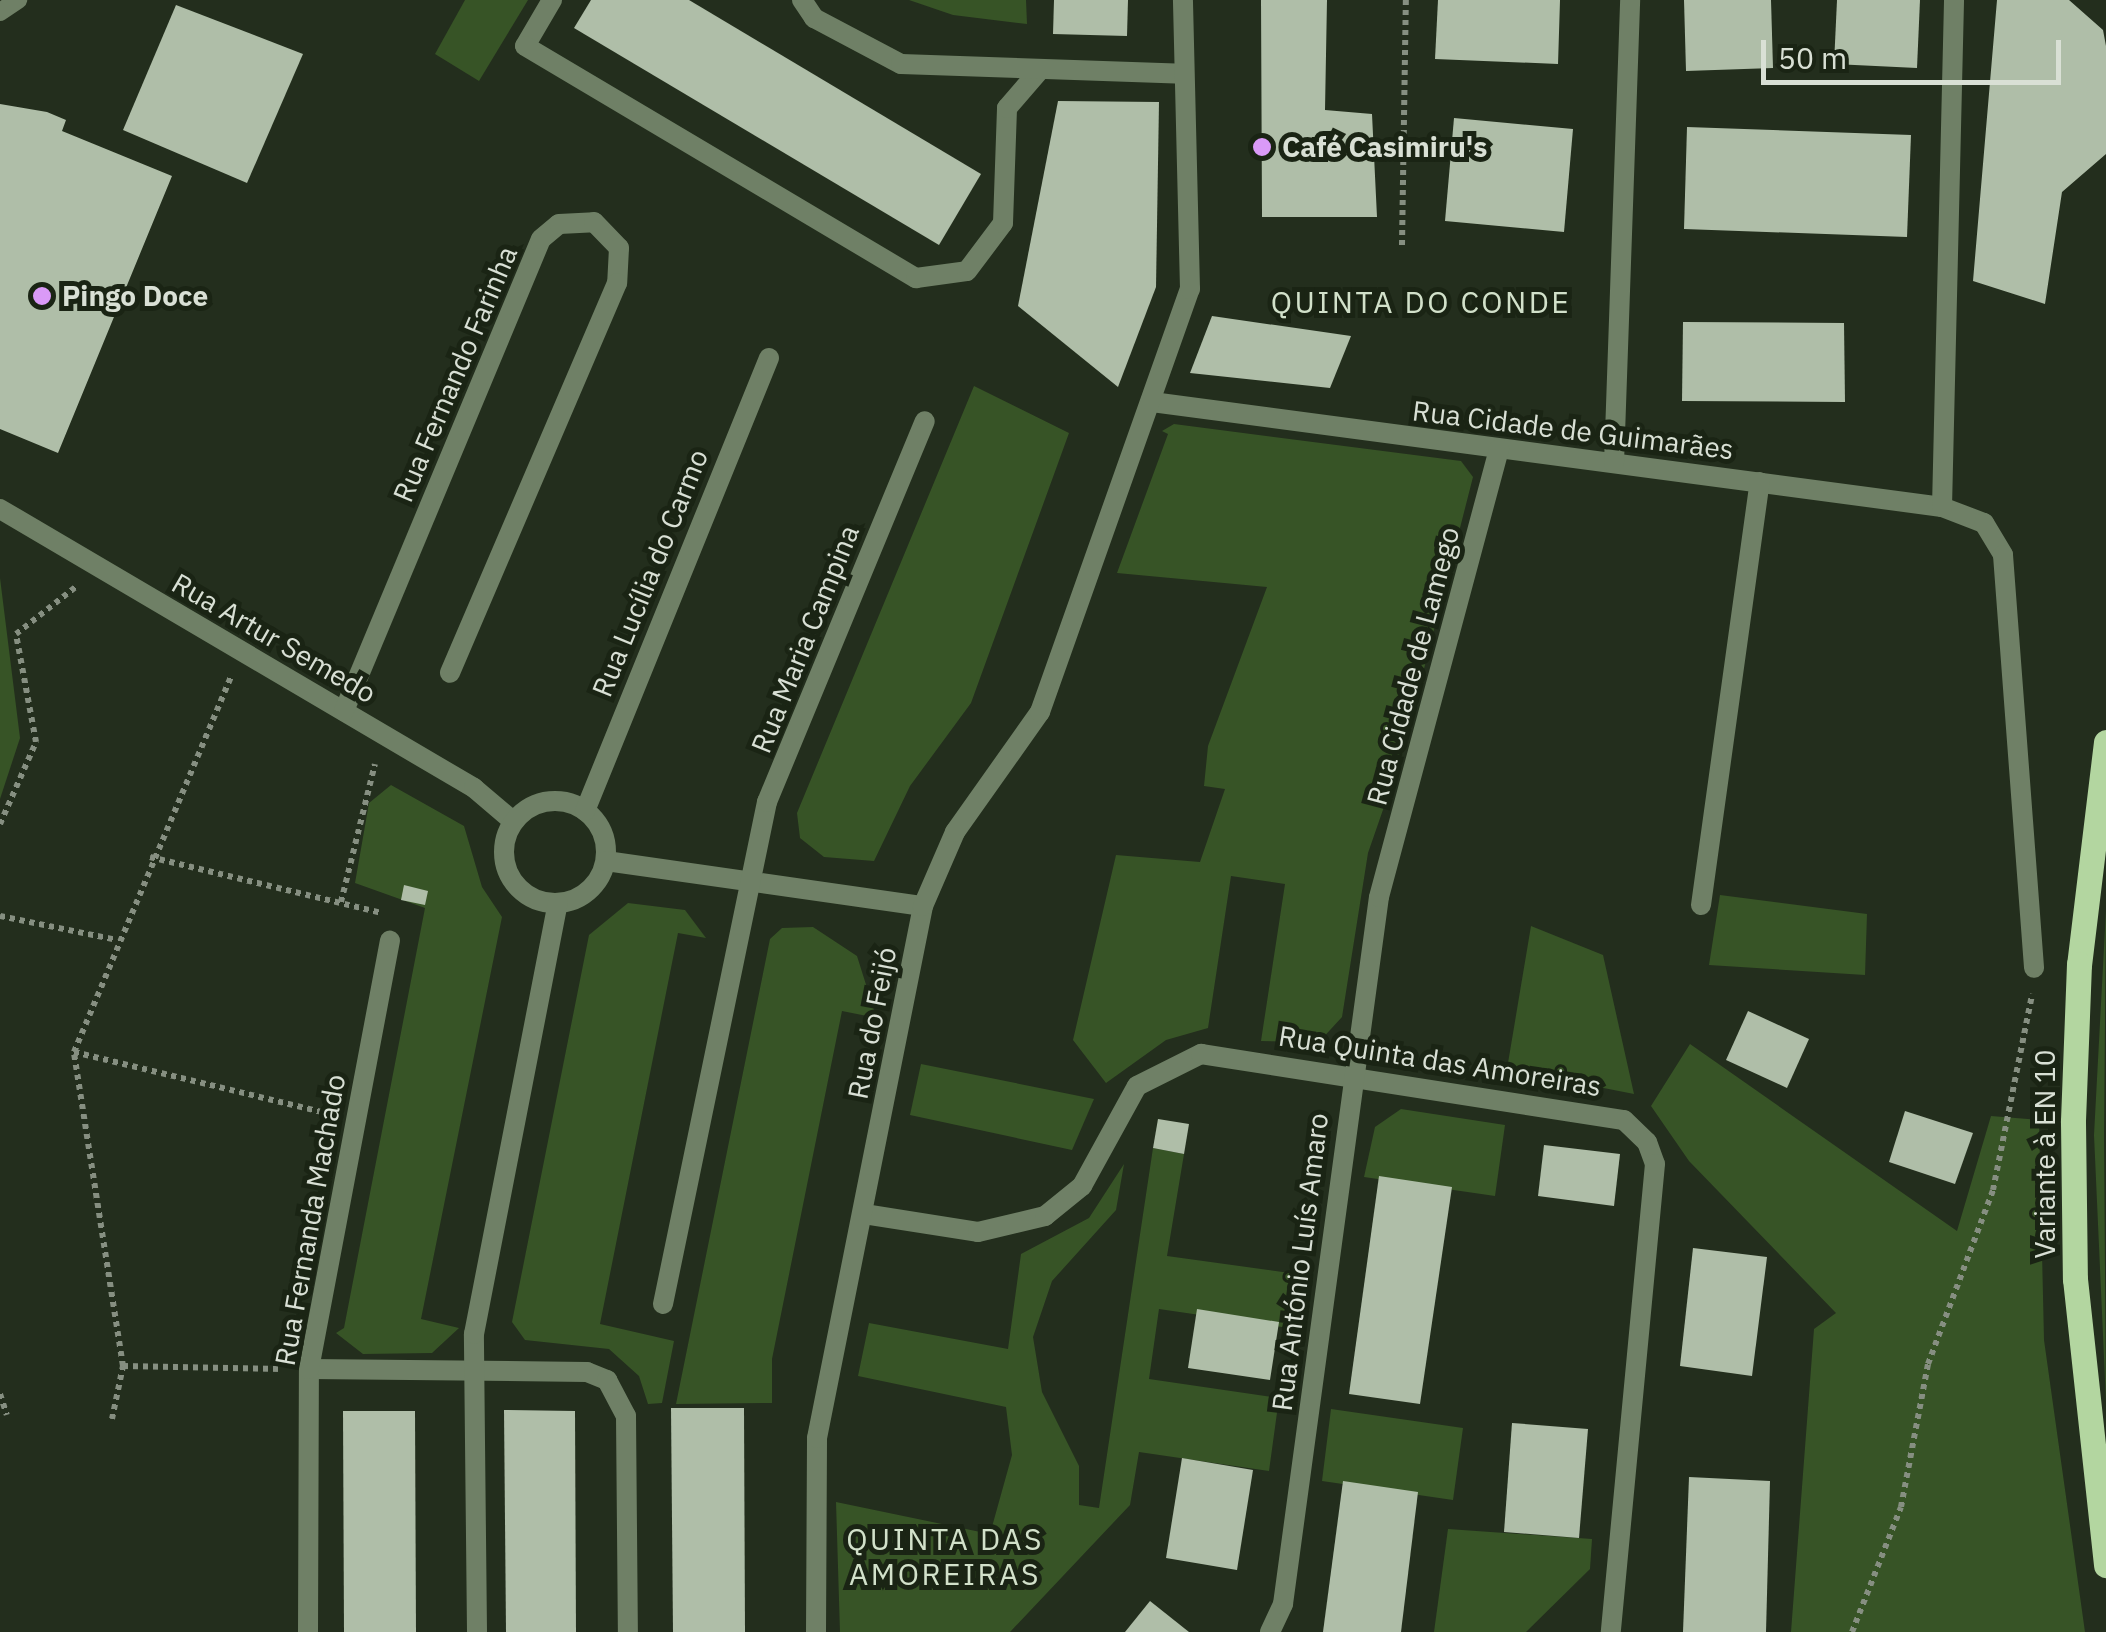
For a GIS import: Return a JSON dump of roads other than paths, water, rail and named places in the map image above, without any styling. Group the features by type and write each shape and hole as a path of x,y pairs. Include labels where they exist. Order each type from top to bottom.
{"main road":[{"name":"Variante à EN 10","path":"2106,742 2078,964 2072,1122 2078,1332 2106,1566"}],"street":[{"path":"552,0 526,46 916,278 967,270 1003,223 1007,108 1038,72"},
{"path":"802,0 814,18 901,64 1038,72 1183,74"},
{"name":"Rua do Feijó","path":"816,1632 817,1438 923,906 955,832 1040,712 1190,288 1183,0"},
{"path":"1614,463 1630,0"},
{"path":"1942,507 1954,0"},
{"name":"Rua Fernando Farinha","path":"344,711 541,240 559,224 594,222 619,248 617,283 450,674"},
{"name":"Rua Lucília do Carmo","path":"585,811 769,358"},
{"name":"Rua Cidade de Guimarães","path":"1152,402 1942,507 1984,522 2003,555 2034,968"},
{"name":"Rua Maria Campina","path":"663,1304 767,802 925,421"},
{"name":"Rua Cidade de Lamego","path":"1379,896 1499,449"},
{"path":"1701,904 1760,482"},
{"name":"Rua Artur Semedo","path":"0,509 474,788 514,822"},
{"path":"552,801 585,811 604,839 606,861 588,890 558,903 526,893 511,876 505,854 514,822 552,801"},
{"path":"606,861 923,906"},
{"name":"Rua António Luís Amaro","path":"1270,1632 1283,1604 1379,896"},
{"path":"477,1632 473,1373 558,903"},
{"name":"Rua Fernanda Machado","path":"308,1632 309,1369 390,941"},
{"name":"Rua Quinta das Amoreiras","path":"864,1214 978,1232 1045,1216 1082,1186 1137,1086 1177,1060 1229,1055 1624,1120 1652,1153 1612,1632"},
{"path":"309,1369 587,1372 620,1395 628,1632"}],"lane":[{"path":"0,12 18,0"}],"place":[{"name":"Café Casimiru's","path":"1262,147"},
{"name":"Pingo Doce","path":"42,296"}],"district":[{"name":"QUINTA DO CONDE","path":"1421,302"},
{"name":"QUINTA DAS AMOREIRAS","path":"945,1556"}]}
